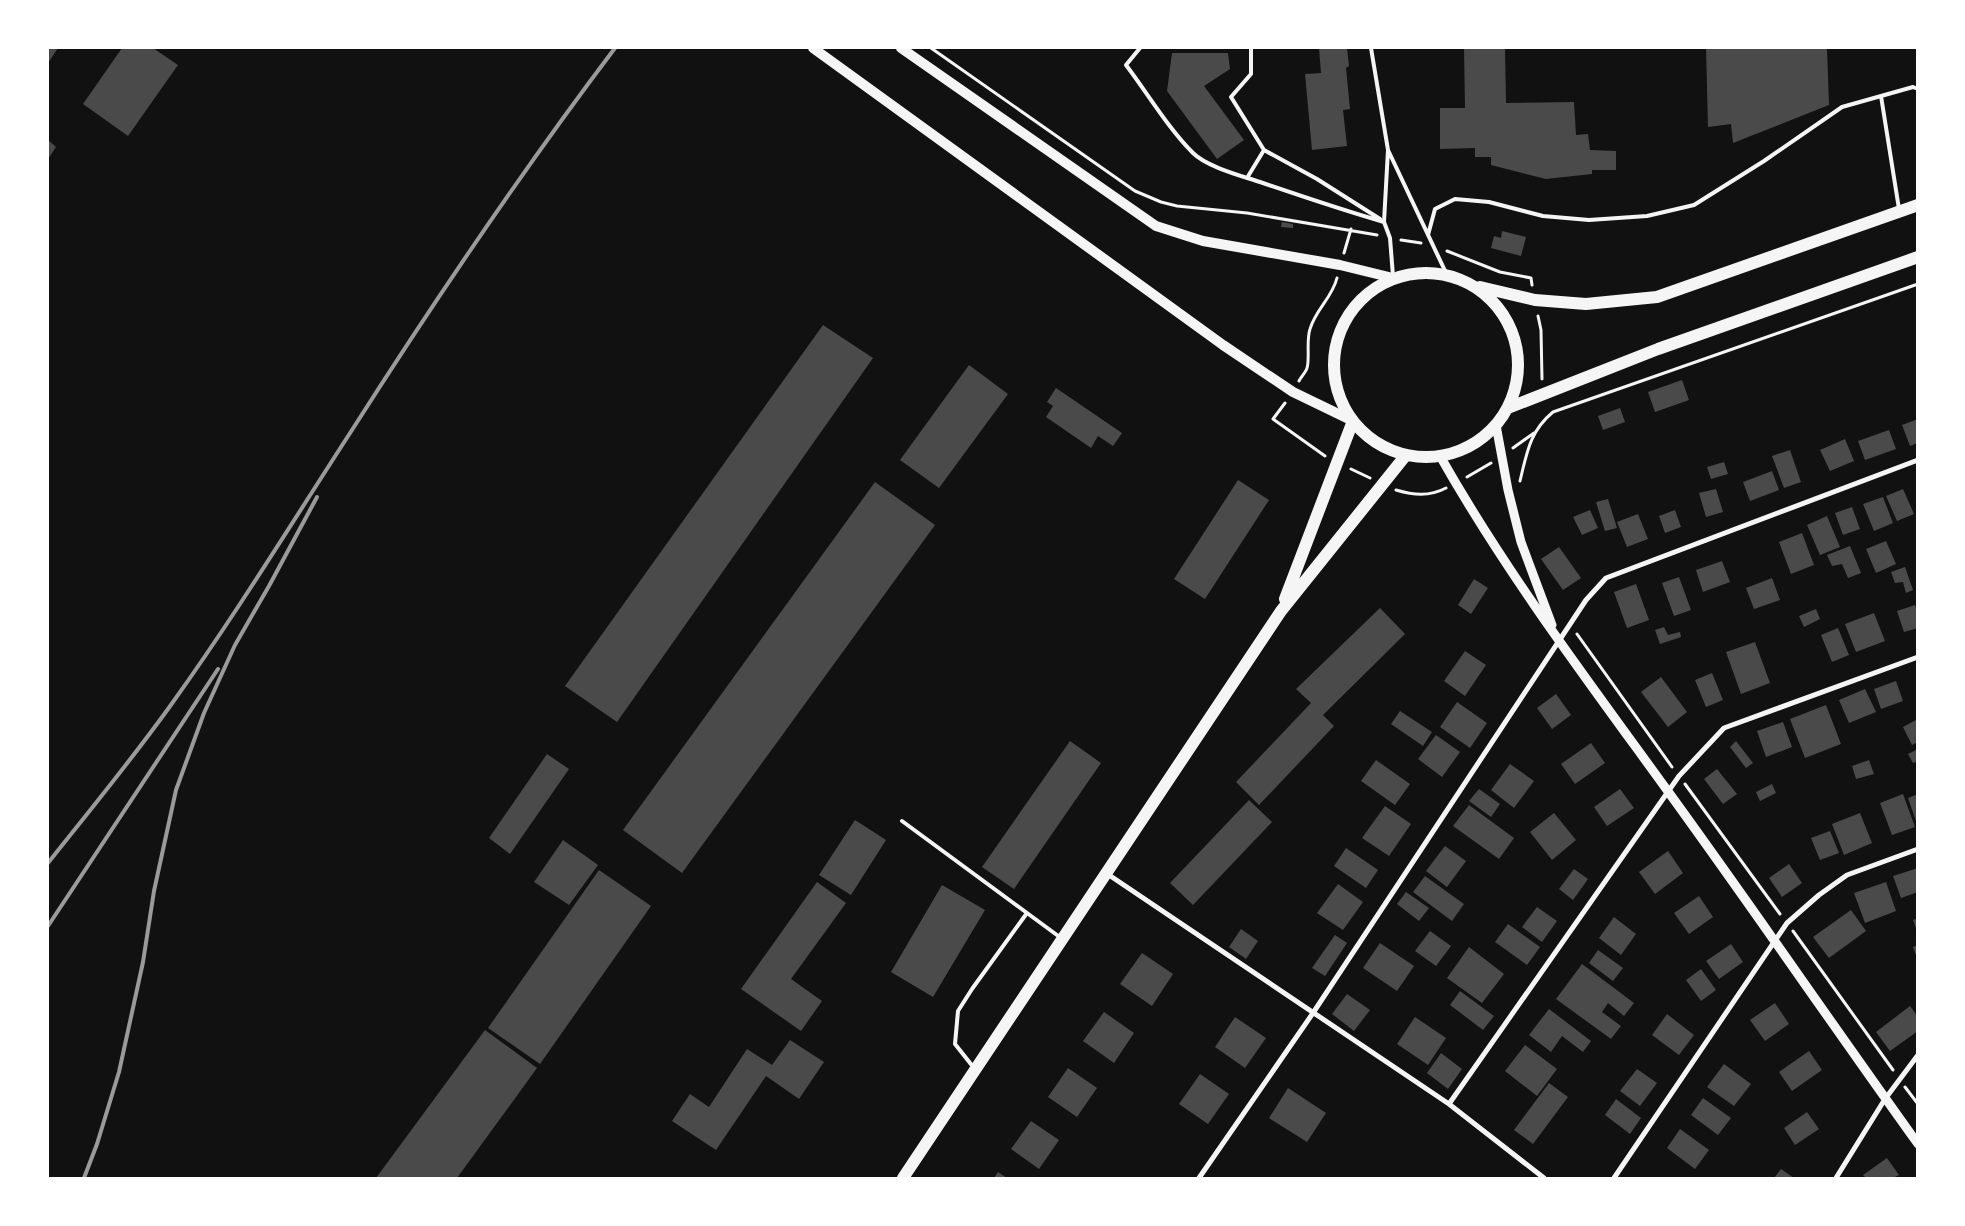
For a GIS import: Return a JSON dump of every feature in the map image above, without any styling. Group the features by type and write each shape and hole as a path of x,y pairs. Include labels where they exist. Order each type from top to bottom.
{"main road":[{"path":"813,48 1222,345 1293,392 1353,421"},
{"path":"901,48 1156,226 1204,241 1340,266 1393,278"},
{"path":"1475,286 1492,299 1506,319 1514,336 1518,372 1508,408 1496,425 1472,445 1457,452 1423,457 1406,455 1376,443 1364,434 1343,405 1334,373 1335,349 1339,332 1356,304 1379,285 1393,278 1419,272 1447,275 1475,286 1535,300 1586,304 1657,297 1918,205"},
{"path":"1508,408 1658,350 1918,257"},
{"path":"1281,611 1353,421"},
{"path":"903,1178 1281,611 1406,455"}],"street":[{"path":"1496,425 1501,456 1521,542 1558,642"},
{"path":"1440,456 1493,545 1558,642 1668,792 1918,1144"},
{"path":"1198,1178 1313,1013 1586,600 1606,578 1918,460"},
{"path":"1448,1104 1679,776 1724,728 1918,657"},
{"path":"1614,1178 1787,923 1819,895 1847,875 1918,849"},
{"path":"1106,873 1448,1104 1542,1178"},
{"path":"1836,1178 1886,1099 1918,1054"}],"lane":[{"path":"1140,48 1126,65 1195,155 1218,168 1338,209 1384,222"},
{"path":"1251,48 1251,74 1231,97 1264,150 1317,179 1384,222"},
{"path":"1371,48 1388,150 1384,222 1390,238 1393,278"},
{"path":"1428,235 1436,209 1455,199 1489,202 1543,216 1589,220 1647,216 1694,205 1764,161 1842,107 1913,87 1918,89"},
{"path":"1881,96 1900,212"},
{"path":"1247,178 1264,150"},
{"path":"1388,150 1447,275"},
{"path":"902,821 1062,939"},
{"path":"975,1070 955,1044 958,1011 1027,913"}],"path":[{"path":"931,48 1135,191 1161,202 1177,206 1247,213 1308,224 1351,229 1433,245 1500,272 1531,278 1541,330 1542,380 1553,412"},
{"path":"1351,229 1334,291 1318,311 1309,330 1308,367 1293,392 1273,419 1318,453 1382,485 1416,496 1438,492 1456,483 1501,456 1534,433"},
{"path":"1520,484 1529,445 1534,433 1553,412 1918,284"},
{"path":"1571,624 1679,776 1918,1104"}],"building":[{"path":"48,48 58,48 48,63"},
{"path":"122,48 153,48 178,65 128,136 83,104"},
{"path":"1319,48 1347,48 1349,66 1346,68 1350,109 1343,110 1347,146 1312,150 1305,74 1321,73"},
{"path":"1464,48 1505,48 1506,103 1574,102 1576,135 1588,134 1590,150 1616,151 1616,170 1592,170 1592,174 1546,179 1491,165 1491,157 1475,157 1475,148 1440,149 1440,108 1465,108"},
{"path":"1706,48 1827,48 1829,105 1733,143 1731,124 1708,127"},
{"path":"1172,53 1228,53 1230,69 1204,86 1244,140 1217,159 1167,91"},
{"path":"48,140 56,147 48,159"},
{"path":"1282,222 1293,224 1293,228 1281,227"},
{"path":"1502,231 1526,237 1521,256 1491,248 1494,236 1501,238"},
{"path":"823,325 873,358 617,722 565,686"},
{"path":"969,365 1008,394 939,488 900,460"},
{"path":"1682,380 1689,400 1655,412 1648,392"},
{"path":"1056,388 1122,433 1113,446 1098,436 1091,448 1046,417 1053,406 1047,402"},
{"path":"1620,408 1625,422 1603,430 1598,416"},
{"path":"1918,419 1918,443 1910,446 1902,425"},
{"path":"1889,430 1896,449 1865,460 1858,441"},
{"path":"1845,439 1854,461 1830,471 1820,450"},
{"path":"1790,450 1801,482 1784,488 1772,456"},
{"path":"1724,462 1728,474 1711,479 1707,467"},
{"path":"1772,471 1779,490 1750,501 1743,482"},
{"path":"1238,480 1269,500 1205,599 1174,579"},
{"path":"875,482 935,525 682,873 623,830"},
{"path":"1716,489 1723,512 1706,517 1699,493"},
{"path":"1903,489 1914,514 1897,521 1886,496"},
{"path":"1883,497 1893,523 1874,531 1863,504"},
{"path":"1608,499 1617,528 1605,531 1596,502"},
{"path":"1852,507 1860,529 1843,535 1835,513"},
{"path":"1590,510 1598,528 1582,535 1573,517"},
{"path":"1675,510 1681,527 1665,533 1659,516"},
{"path":"1638,514 1648,539 1627,547 1617,522"},
{"path":"1827,516 1840,547 1820,555 1807,525"},
{"path":"1802,533 1814,565 1791,574 1779,542"},
{"path":"1886,541 1896,564 1876,573 1866,549"},
{"path":"1850,546 1861,573 1848,578 1842,564 1832,566 1827,555"},
{"path":"1559,547 1581,578 1563,590 1541,559"},
{"path":"1722,561 1730,582 1703,592 1696,570"},
{"path":"1905,567 1913,590 1906,593 1903,582 1895,583 1891,572"},
{"path":"1679,577 1691,610 1674,616 1662,583"},
{"path":"1772,578 1780,600 1754,609 1746,588"},
{"path":"1474,579 1488,588 1471,614 1458,605"},
{"path":"1636,584 1649,620 1627,628 1614,592"},
{"path":"1915,605 1918,612 1918,628 1904,632 1897,611"},
{"path":"1380,608 1405,634 1323,715 1334,726 1259,805 1236,782 1311,703 1296,689"},
{"path":"1816,609 1820,619 1804,627 1799,616"},
{"path":"1874,613 1885,641 1856,652 1845,624"},
{"path":"1664,627 1668,635 1680,632 1681,637 1660,644 1655,630"},
{"path":"1838,628 1849,655 1832,662 1821,635"},
{"path":"1755,642 1770,683 1741,694 1726,652"},
{"path":"1465,651 1486,665 1465,696 1444,681"},
{"path":"1712,673 1723,700 1706,707 1695,680"},
{"path":"1661,677 1687,712 1668,727 1641,692"},
{"path":"1896,681 1903,701 1881,709 1874,689"},
{"path":"1865,689 1876,712 1849,723 1839,700"},
{"path":"1556,694 1571,715 1552,729 1537,708"},
{"path":"1457,702 1487,723 1470,748 1440,727"},
{"path":"1826,705 1841,744 1805,758 1790,719"},
{"path":"1400,711 1432,732 1423,746 1391,724"},
{"path":"1916,720 1918,724 1918,742 1912,745 1903,727"},
{"path":"1783,722 1792,747 1766,757 1757,731"},
{"path":"1436,735 1460,752 1442,777 1418,759"},
{"path":"1070,741 1101,763 1014,889 982,867"},
{"path":"1736,741 1753,763 1746,768 1730,747"},
{"path":"1591,743 1605,763 1575,784 1561,764"},
{"path":"1918,749 1918,761 1913,763 1908,754"},
{"path":"547,754 569,769 510,854 489,838"},
{"path":"1376,760 1410,784 1395,805 1361,781"},
{"path":"1869,760 1874,774 1856,779 1852,766"},
{"path":"1510,764 1534,781 1514,808 1491,790"},
{"path":"1717,769 1737,794 1723,804 1704,779"},
{"path":"1772,784 1776,793 1760,801 1756,792"},
{"path":"1479,789 1500,804 1491,817 1469,801"},
{"path":"1620,789 1634,808 1607,826 1594,807"},
{"path":"1903,794 1915,827 1892,835 1880,803"},
{"path":"1918,794 1918,824 1917,824 1908,798"},
{"path":"1249,800 1272,822 1193,905 1170,883"},
{"path":"1469,805 1514,838 1499,859 1453,826"},
{"path":"1385,806 1411,824 1389,856 1362,838"},
{"path":"1554,813 1576,840 1552,860 1530,832"},
{"path":"1860,813 1872,843 1844,855 1832,824"},
{"path":"855,820 886,840 851,895 819,875"},
{"path":"1830,831 1839,853 1820,860 1811,838"},
{"path":"563,840 598,865 569,905 534,882"},
{"path":"1445,846 1466,861 1447,887 1426,871"},
{"path":"1346,848 1378,870 1366,888 1334,866"},
{"path":"1668,851 1683,873 1655,894 1639,872"},
{"path":"1789,864 1802,883 1782,897 1769,878"},
{"path":"1918,868 1918,892 1901,898 1893,876"},
{"path":"1574,869 1588,879 1573,900 1559,889"},
{"path":"599,870 651,906 540,1064 488,1028"},
{"path":"1425,876 1464,904 1452,921 1413,892"},
{"path":"817,882 846,903 791,979 822,1001 801,1031 741,989"},
{"path":"1886,882 1896,911 1865,923 1854,893"},
{"path":"1338,884 1363,902 1343,930 1317,913"},
{"path":"942,885 985,910 933,997 891,972"},
{"path":"1406,892 1429,908 1419,921 1397,904"},
{"path":"1699,896 1713,917 1689,934 1674,913"},
{"path":"1537,907 1557,921 1542,942 1522,927"},
{"path":"1851,910 1866,931 1829,958 1813,937"},
{"path":"1614,917 1636,934 1621,955 1599,938"},
{"path":"1918,918 1918,931 1917,931 1913,920"},
{"path":"1508,924 1540,947 1527,965 1495,942"},
{"path":"1241,929 1258,941 1246,959 1229,947"},
{"path":"1430,931 1451,946 1436,966 1415,951"},
{"path":"1335,935 1347,943 1325,976 1312,968"},
{"path":"1380,943 1414,966 1397,991 1363,968"},
{"path":"1731,944 1743,962 1719,979 1706,961"},
{"path":"1918,945 1918,958 1917,958 1913,947"},
{"path":"1469,947 1504,974 1482,1003 1447,978"},
{"path":"1598,950 1623,968 1613,981 1589,963"},
{"path":"1142,953 1173,974 1152,1006 1120,984"},
{"path":"1582,964 1634,1003 1624,1016 1608,1003 1602,1012 1621,1026 1611,1039 1556,999"},
{"path":"1701,969 1716,990 1701,1001 1686,980"},
{"path":"1460,991 1494,1016 1483,1030 1450,1005"},
{"path":"1347,994 1370,1010 1354,1031 1332,1014"},
{"path":"1775,1003 1789,1024 1765,1041 1750,1020"},
{"path":"1910,1006 1918,1017 1918,1031 1890,1051 1876,1032"},
{"path":"1549,1009 1591,1041 1583,1052 1562,1036 1551,1052 1529,1035"},
{"path":"1104,1012 1134,1033 1114,1063 1083,1041"},
{"path":"1667,1014 1694,1035 1679,1055 1652,1035"},
{"path":"1235,1017 1266,1038 1245,1068 1215,1047"},
{"path":"1415,1017 1446,1038 1428,1065 1397,1044"},
{"path":"485,1030 537,1068 457,1178 376,1178"},
{"path":"790,1040 824,1062 799,1099 766,1076 716,1150 672,1121 690,1094 709,1107 747,1049 772,1065"},
{"path":"1525,1045 1557,1069 1537,1096 1505,1071"},
{"path":"1809,1051 1822,1070 1792,1091 1779,1072"},
{"path":"1441,1053 1462,1069 1448,1089 1427,1073"},
{"path":"1724,1064 1751,1084 1734,1106 1707,1087"},
{"path":"1068,1068 1097,1088 1077,1117 1048,1097"},
{"path":"1637,1069 1657,1083 1640,1106 1620,1091"},
{"path":"1200,1074 1229,1094 1208,1124 1179,1104"},
{"path":"1549,1083 1568,1097 1533,1144 1514,1130"},
{"path":"1288,1088 1326,1113 1307,1142 1269,1118"},
{"path":"1703,1098 1731,1118 1718,1135 1691,1115"},
{"path":"1616,1099 1641,1118 1630,1134 1605,1115"},
{"path":"1807,1112 1819,1129 1795,1145 1784,1128"},
{"path":"1031,1121 1059,1140 1039,1169 1011,1149"},
{"path":"1680,1129 1709,1150 1695,1169 1667,1148"},
{"path":"1887,1158 1899,1175 1893,1178 1866,1178 1863,1175"},
{"path":"1781,1169 1794,1178 1774,1178"},
{"path":"998,1172 1007,1178 994,1178"}],"railway":[{"path":"48,863 143,743 196,669 447,284 546,141 615,48"},
{"path":"84,1178 97,1144 119,1072 143,962 154,891 176,790 204,713 235,645 317,497"},
{"path":"48,926 218,669"}]}
